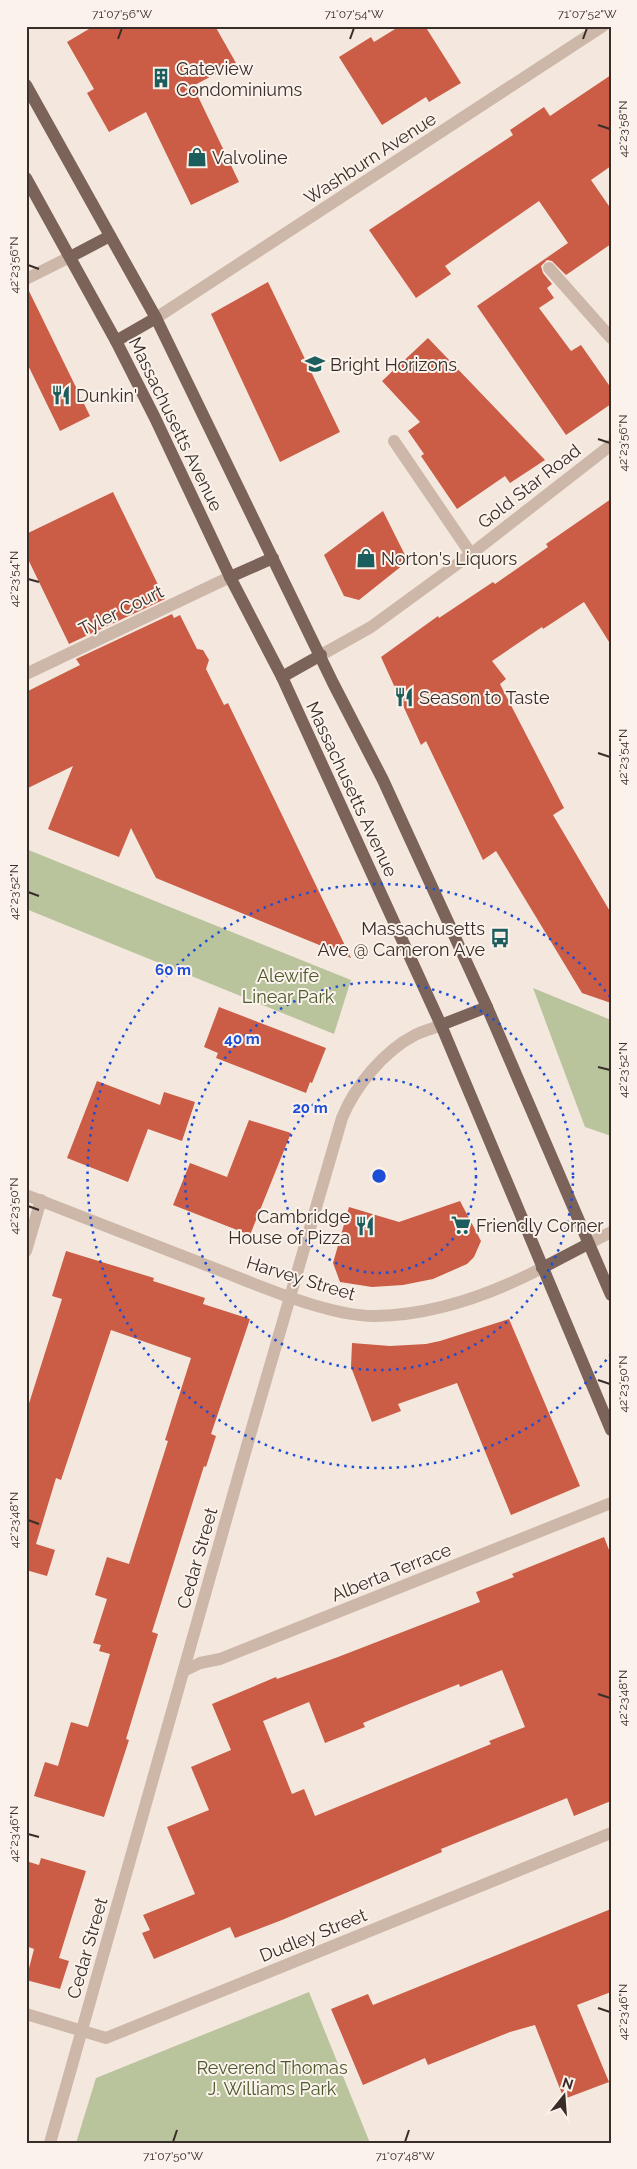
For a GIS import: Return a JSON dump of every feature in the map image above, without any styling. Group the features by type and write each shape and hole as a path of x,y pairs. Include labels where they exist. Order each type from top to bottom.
{"main road":[{"name":"Massachusetts Avenue","path":"26,85 156,318 382,780 486,1007 611,1295"},
{"name":"Massachusetts Avenue","path":"26,178 116,341 230,577 282,677 441,1025 611,1430"},
{"path":"70,257 110,236"},
{"path":"116,341 156,318"},
{"path":"230,577 273,558"},
{"path":"282,677 321,656"},
{"path":"441,1025 486,1007"},
{"path":"542,1268 588,1244"}],"street":[{"name":"Washburn Avenue","path":"156,318 603,26"},
{"path":"26,279 70,257"},
{"path":"549,268 611,338"},
{"path":"394,441 471,554"},
{"name":"Gold Star Road","path":"321,656 371,627 471,554 611,446"},
{"name":"Tyler Court","path":"26,674 230,577"},
{"name":"Cedar Street","path":"50,2143 337,1132 347,1105 381,1061 416,1035 441,1025"},
{"name":"Harvey Street","path":"26,1195 291,1297 355,1314 375,1316 403,1314 465,1300 507,1286 542,1268"},
{"path":"26,1251 41,1200"},
{"path":"588,1244 611,1232"},
{"name":"Alberta Terrace","path":"184,1671 200,1664 220,1659 611,1503"},
{"name":"Dudley Street","path":"26,2014 106,2038 611,1834"}],"green space":[{"name":"Alewife Linear Park","path":"26,849 351,980 334,1034 26,909"},
{"path":"533,988 611,1020 611,1136 585,1127"},
{"name":"Reverend Thomas J. Williams Park","path":"309,1992 370,2143 76,2143 96,2078"}],"building":[{"path":"94,26 215,26 236,63 193,86 239,182 191,205 146,112 109,132 87,93 94,89 67,42"},
{"path":"400,26 425,26 461,83 429,102 426,97 382,125 339,57 371,37 374,42"},
{"path":"611,75 611,166 591,180 611,209 611,244 566,275 552,261 547,260 541,266 543,273 552,284 547,288 554,298 539,308 571,351 581,345 611,388 611,404 566,435 477,306 568,243 539,201 445,266 451,274 416,298 369,230 513,135 510,130 544,107 550,116"},
{"path":"268,282 340,432 280,462 211,314"},
{"name":"Dunkin'","path":"27,287 90,416 60,431 26,361"},
{"path":"428,338 545,460 510,483 505,476 457,509 421,456 424,454 408,431 420,422 382,381"},
{"path":"113,492 165,599 69,644 26,555 26,534"},
{"path":"611,499 611,645 584,602 543,629 542,627 492,661 506,679 500,684 564,808 553,815 611,913 611,1003 582,993 496,851 483,860 426,741 421,745 381,657 438,616 439,618 493,582 495,584 548,547 546,544"},
{"name":"Norton's Liquors","path":"383,511 408,561 359,600 344,596 324,555"},
{"path":"172,614 174,618 180,615 197,649 203,650 209,660 206,669 224,705 228,703 351,958 156,878 131,828 119,857 48,829 73,766 26,789 26,692 80,665 76,659"},
{"path":"219,1007 326,1048 306,1093 216,1058 218,1053 204,1047"},
{"path":"97,1081 160,1105 164,1092 195,1102 182,1141 148,1129 128,1182 67,1158"},
{"path":"249,1120 291,1133 250,1235 173,1205 190,1163 227,1177"},
{"path":"460,1201 481,1241 474,1257 467,1264 433,1279 403,1285 372,1287 340,1282 333,1263 349,1207 399,1222"},
{"path":"66,1251 154,1278 153,1281 205,1298 203,1304 250,1319 211,1434 216,1436 206,1467 204,1466 152,1632 158,1634 126,1739 129,1740 104,1817 34,1796 45,1762 58,1766 71,1722 88,1727 110,1654 99,1651 101,1645 93,1643 107,1599 95,1595 107,1557 129,1564 168,1441 165,1440 191,1358 111,1330 61,1480 56,1478 36,1544 55,1550 47,1576 26,1570 26,1413 62,1299 52,1296"},
{"path":"509,1319 580,1486 511,1515 457,1383 398,1404 401,1411 372,1422 351,1367 352,1343 390,1346 426,1344"},
{"path":"604,1537 611,1555 611,1801 574,1816 567,1798 441,1849 442,1852 282,1920 235,1938 230,1927 154,1959 142,1933 150,1930 143,1915 195,1894 167,1827 209,1810 191,1767 231,1750 212,1704 276,1677 277,1679 338,1657 480,1602 476,1592 514,1577 512,1574","holes":["502,1670 525,1727 489,1741 491,1744 315,1816 304,1789 292,1794 263,1721 309,1702 325,1743 365,1727 363,1723 404,1706 459,1684 460,1687"]},
{"path":"41,1858 86,1871 59,1958 69,1961 60,1989 26,1980 34,1949 26,1946 26,1861 39,1865"},
{"path":"611,1909 611,1992 577,2005 609,2082 564,2099 535,2025 510,2032 428,2065 425,2058 363,2085 331,2009 368,1994 373,2005"}],"place":[{"name":"Gateview Condominiums","path":"161,78"},
{"name":"Valvoline","path":"197,157"},
{"name":"Bright Horizons","path":"315,364"},
{"name":"Dunkin'","path":"61,395"},
{"name":"Norton's Liquors","path":"366,558"},
{"name":"Season to Taste","path":"404,697"},
{"name":"Massachusetts Ave @ Cameron Ave","path":"500,938"},
{"name":"Friendly Corner","path":"461,1225"},
{"name":"Cambridge House of Pizza","path":"365,1226"}]}
